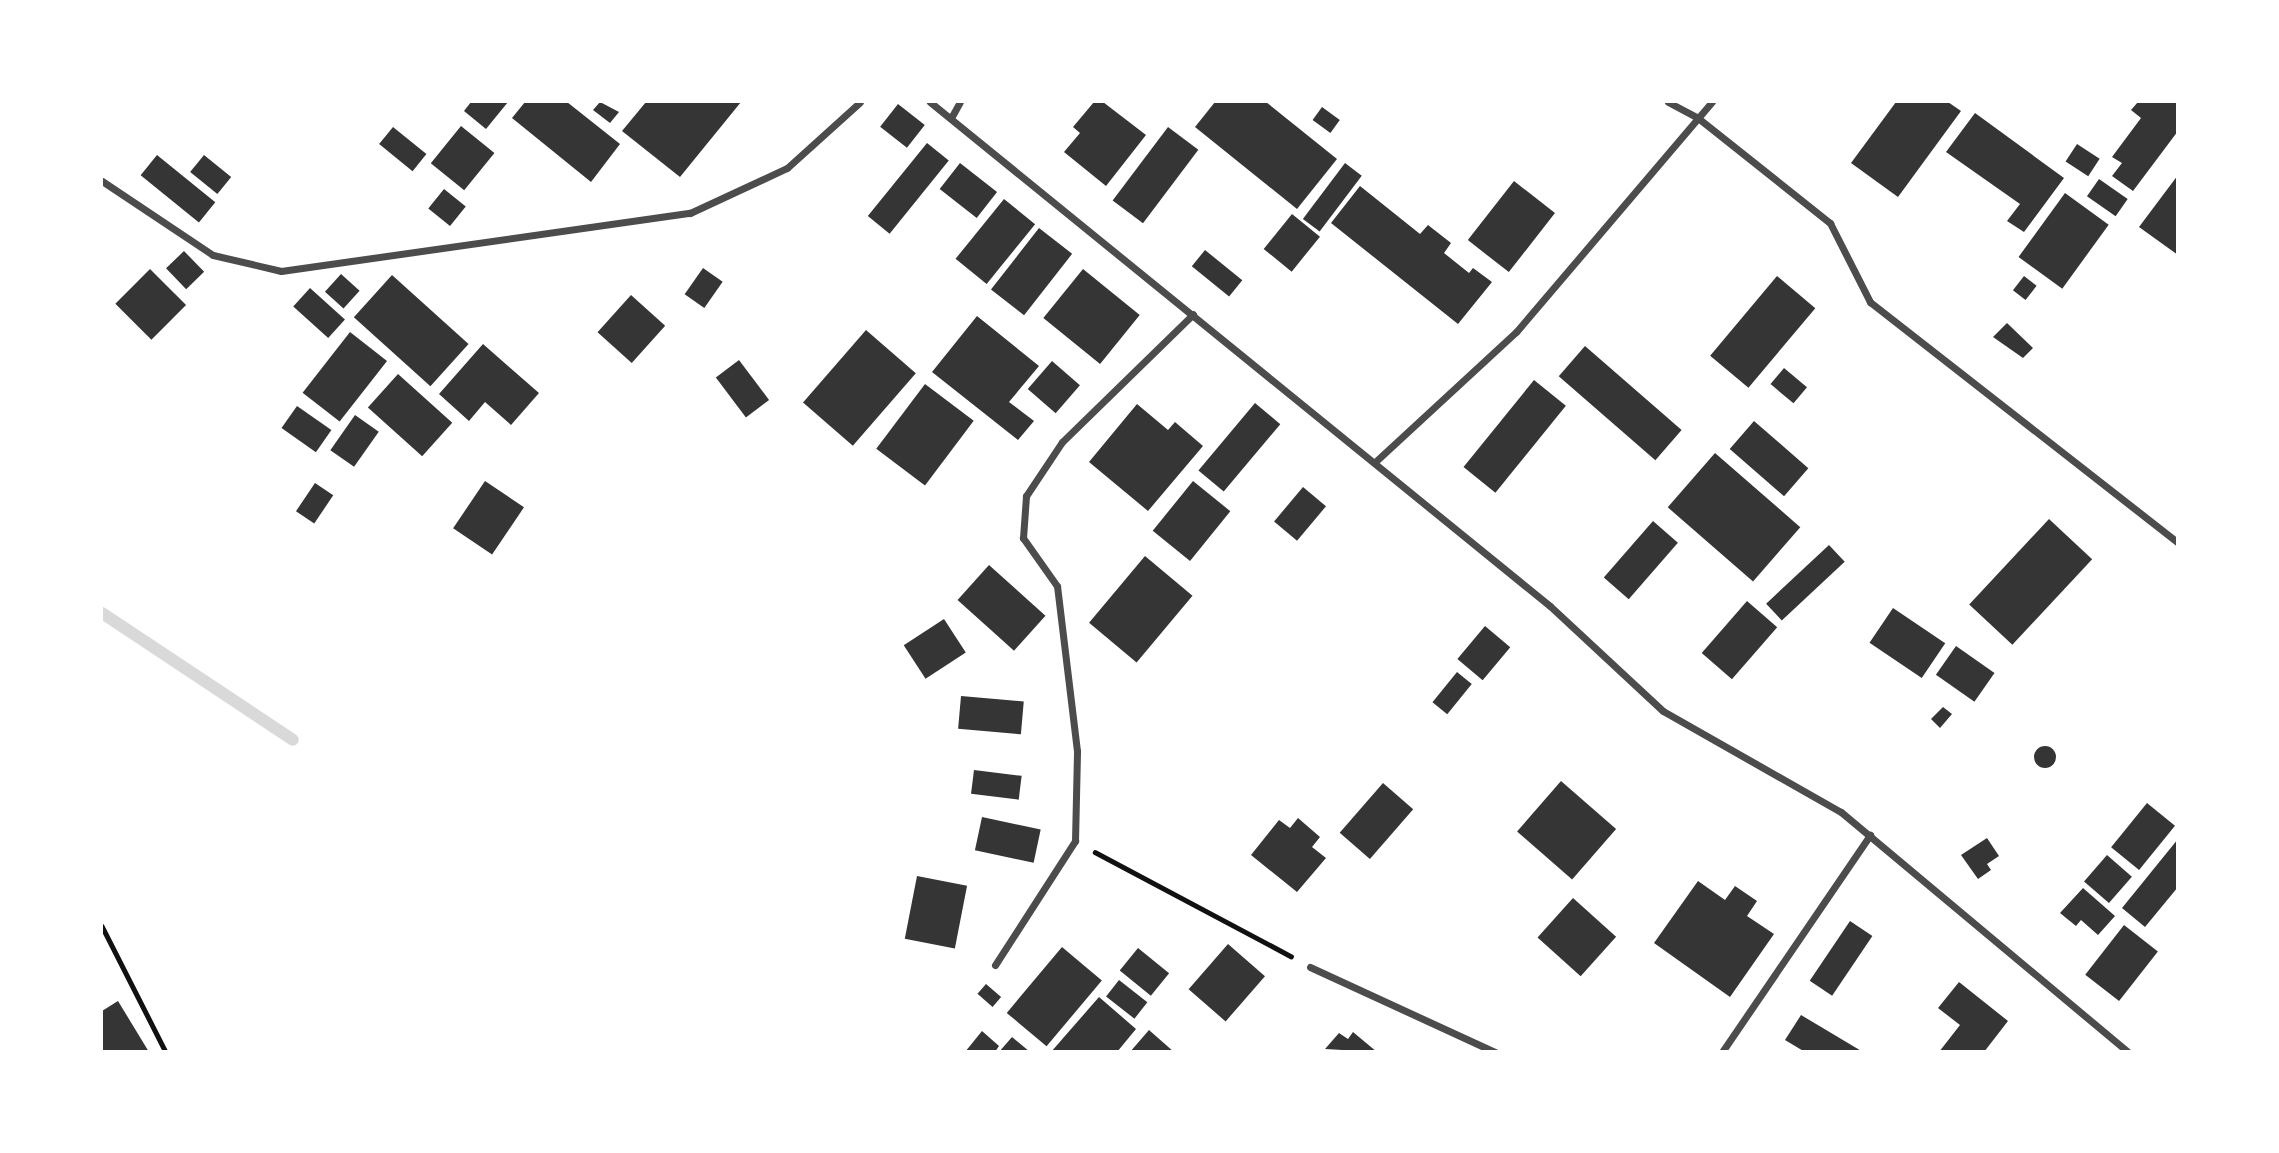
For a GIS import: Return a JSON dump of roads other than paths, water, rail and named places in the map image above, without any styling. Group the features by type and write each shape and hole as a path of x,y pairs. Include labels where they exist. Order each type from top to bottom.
{"street":[{"path":"102,181 213,255 281,271 690,213 788,168 860,102"},
{"path":"930,102 1375,461 1550,607 1663,711 1841,812 2128,1052"},
{"path":"951,118 960,102"},
{"path":"1668,102 1698,118 1830,223 1870,302 2178,543"},
{"path":"1375,461 1516,331 1712,102"},
{"path":"995,965 1075,841 1077,751 1057,586 1023,538 1026,496 1062,442 1194,314"},
{"path":"1722,1052 1870,835"},
{"path":"1310,967 1496,1052"}],"waterway":[{"path":"102,613 293,740"}]}
